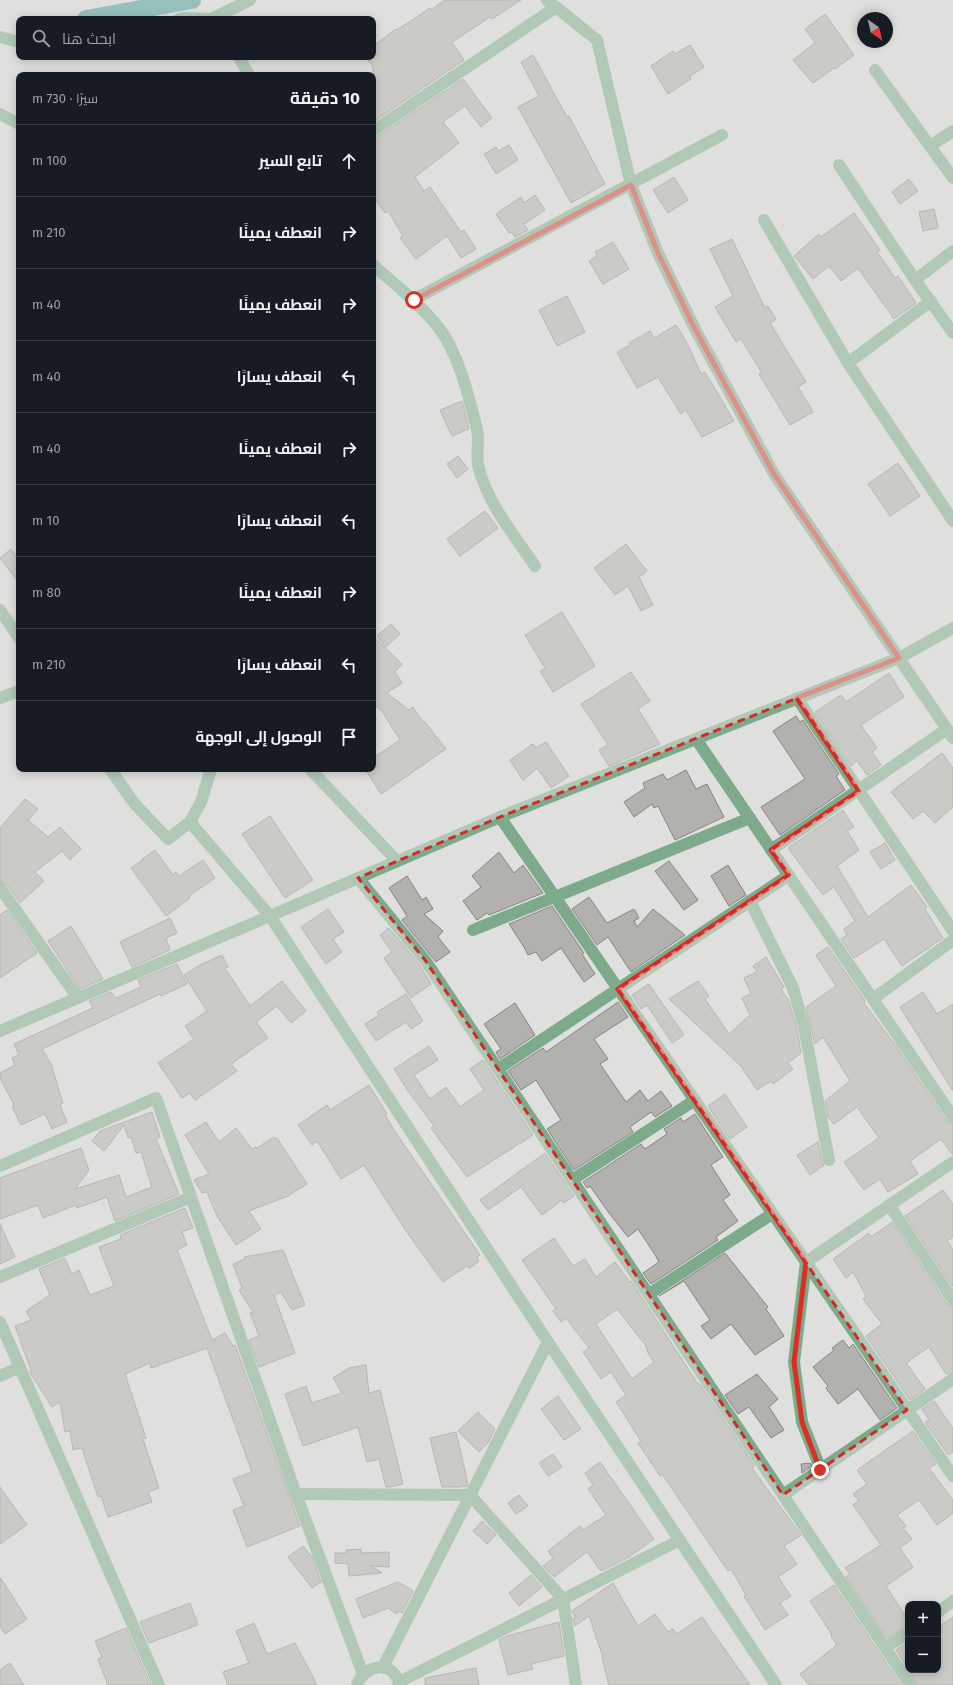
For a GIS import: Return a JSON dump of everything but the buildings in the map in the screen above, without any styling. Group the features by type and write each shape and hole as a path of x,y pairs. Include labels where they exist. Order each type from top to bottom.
{"street":[{"path":"218,16 250,0"},
{"path":"376,129 552,3 597,40 631,185 658,253 695,329 774,474 950,733 859,791 771,850"},
{"path":"0,37 16,41"},
{"path":"241,60 247,72"},
{"path":"876,70 953,178"},
{"path":"0,114 16,122"},
{"path":"930,146 953,131"},
{"path":"414,300 722,135"},
{"path":"839,165 915,280 931,300 953,333"},
{"path":"764,220 848,363 953,521"},
{"path":"915,280 953,252"},
{"path":"376,268 414,300 439,329 454,356 470,398 478,434 478,468 493,503 535,566"},
{"path":"848,363 931,300"},
{"path":"0,610 16,634"},
{"path":"0,1031 500,817 899,658 953,628"},
{"path":"0,698 16,692"},
{"path":"797,698 953,931"},
{"path":"696,739 953,1116"},
{"path":"112,772 134,803 168,839 190,822 201,802 210,772"},
{"path":"313,772 397,861"},
{"path":"500,817 953,1476"},
{"path":"473,930 556,898 750,818"},
{"path":"190,822 270,916 548,1342 776,1685"},
{"path":"498,1069 789,875"},
{"path":"358,878 425,960 910,1685"},
{"path":"0,888 78,998"},
{"path":"750,901 793,988 804,1026 830,1160"},
{"path":"873,999 953,940"},
{"path":"0,1166 156,1098 360,1680 375,1667 391,1671 396,1676 399,1684 680,1540"},
{"path":"572,1180 695,1100"},
{"path":"820,1470 802,1422 794,1362 806,1262 953,1162"},
{"path":"0,1277 191,1196"},
{"path":"890,1205 953,1300"},
{"path":"649,1294 772,1214"},
{"path":"0,1322 159,1685"},
{"path":"383,1668 548,1342"},
{"path":"0,1376 20,1367"},
{"path":"783,1495 953,1379"},
{"path":"296,1494 470,1495 563,1599 576,1685"},
{"path":"941,1610 953,1601"},
{"path":"885,1648 905,1635"}],"highlighted area":[{"path":"797,698 859,791 771,850 789,875 618,989 907,1410 783,1495 425,960 358,878 500,817"}],"waterway":[{"path":"103,16 192,0"}],"route":[{"path":"414,300 631,185 658,253 695,329 774,474 899,658 797,698 859,791 771,850 789,875 618,989 806,1262 794,1362 802,1422 820,1470"}]}
